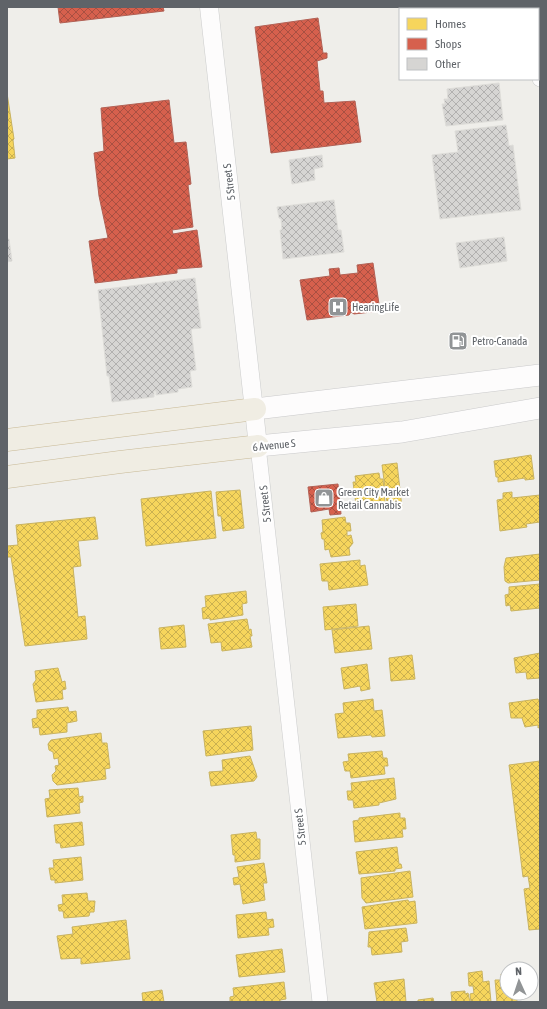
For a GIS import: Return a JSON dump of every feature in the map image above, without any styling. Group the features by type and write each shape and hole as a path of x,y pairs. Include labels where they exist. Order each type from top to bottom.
{"highway":[{"path":"7,440 255,410"},
{"name":"6 Avenue S","path":"7,477 258,446"}],"main road":[{"path":"255,410 540,375"},
{"name":"6 Avenue S","path":"258,446 402,432 540,408"}],"street":[{"name":"5 Street S","path":"209,7 320,1002"}],"building: Homes":[{"path":"7,93 14,139 15,158 7,159"},
{"path":"531,455 534,479 525,480 525,478 498,482 494,461"},
{"path":"397,463 402,508 388,510 382,465"},
{"path":"379,473 380,479 383,479 385,502 356,505 353,482 356,482 355,476"},
{"path":"240,490 244,528 223,531 221,516 218,516 216,492"},
{"path":"211,491 216,538 146,546 141,499"},
{"path":"512,492 512,498 540,495 540,522 526,524 527,527 500,531 497,500 503,499 503,493"},
{"path":"95,517 98,539 78,541 81,566 73,567 78,617 85,616 87,639 25,646 11,557 7,557 7,546 18,545 16,525"},
{"path":"345,517 346,523 350,523 351,531 347,531 347,536 351,535 353,543 349,548 350,555 331,557 329,549 325,550 324,539 322,539 322,520"},
{"path":"540,554 540,580 508,583 505,581 504,567 506,558"},
{"path":"360,560 360,566 365,565 368,585 329,590 328,581 322,581 320,564"},
{"path":"540,584 540,608 511,611 510,605 506,606 505,595 509,594 509,587"},
{"path":"246,591 247,603 242,604 243,615 210,620 210,618 203,619 202,608 206,607 205,596"},
{"path":"356,604 358,626 325,630 323,607"},
{"path":"247,619 249,630 251,629 252,636 250,636 252,647 222,651 221,642 211,643 208,624"},
{"path":"184,625 186,647 161,649 159,628"},
{"path":"369,626 372,649 335,653 332,630"},
{"path":"540,653 540,678 527,679 526,672 516,673 514,658"},
{"path":"412,655 415,679 391,681 389,658"},
{"path":"367,664 370,689 361,691 360,686 344,689 341,668"},
{"path":"58,668 62,682 65,681 66,689 62,690 63,699 36,702 33,684 36,680 35,671"},
{"path":"373,699 374,711 382,710 385,736 372,737 371,735 338,738 335,714 344,713 343,703"},
{"path":"538,699 540,703 540,727 538,728 538,725 525,727 522,718 511,718 509,703"},
{"path":"68,707 69,712 76,711 77,721 67,723 67,732 40,735 39,727 33,728 32,719 37,718 37,710"},
{"path":"251,726 253,750 206,756 203,731"},
{"path":"101,733 102,743 107,743 110,768 105,769 106,779 57,785 53,781 52,775 56,771 55,766 59,765 58,758 54,759 53,752 49,750 48,744 51,740"},
{"path":"382,751 383,758 387,758 388,766 384,766 385,774 351,778 350,771 345,771 343,762 349,761 348,754"},
{"path":"250,756 257,777 254,781 211,786 209,772 223,771 222,760"},
{"path":"540,761 540,929 529,930 524,889 530,888 528,876 523,877 509,765"},
{"path":"394,778 396,799 379,803 379,805 354,808 353,800 348,800 347,791 352,791 351,783"},
{"path":"78,788 79,797 83,796 83,802 79,803 80,813 47,817 45,799 50,798 49,790"},
{"path":"400,813 400,818 405,818 406,829 402,829 403,837 355,842 353,821 359,820 359,818"},
{"path":"82,822 84,845 61,848 60,843 56,843 54,825"},
{"path":"256,832 257,839 260,839 260,859 235,862 231,835"},
{"path":"397,847 399,864 401,864 402,868 395,869 395,871 359,874 356,852"},
{"path":"81,857 83,880 55,883 55,880 51,880 49,868 54,868 53,860"},
{"path":"264,863 267,883 263,883 265,900 243,904 240,884 234,885 233,878 239,877 237,867"},
{"path":"410,871 413,897 366,903 362,898 361,878"},
{"path":"87,893 88,901 95,901 94,912 90,912 89,916 64,918 63,911 59,911 58,905 63,904 62,895"},
{"path":"408,900 409,902 415,901 417,923 365,929 362,907"},
{"path":"266,912 267,920 273,919 274,927 268,928 269,935 238,938 236,915"},
{"path":"126,920 130,959 81,964 81,958 61,959 57,936 73,934 72,927"},
{"path":"406,928 408,941 401,942 402,952 372,955 371,947 368,947 369,932"},
{"path":"282,949 285,972 239,977 236,955"},
{"path":"482,971 483,982 489,981 491,1002 471,1002 470,994 474,993 473,986 469,986 468,973"},
{"path":"404,979 406,1002 377,1002 374,983"},
{"path":"495,980 499,980 499,1001 517,1002 497,1002"},
{"path":"284,982 286,999 280,1000 280,1002 230,1002 230,997 234,996 233,988"},
{"path":"162,990 164,1002 143,1002 142,993"},
{"path":"465,991 465,994 468,993 470,1002 452,1002 451,992"},
{"path":"433,998 434,1002 418,1002 418,1000"}],"building: Shops":[{"path":"58,7 163,7 164,11 60,23"},
{"path":"318,18 323,53 327,53 327,58 317,61 320,91 323,91 324,103 355,101 361,142 271,153 255,27"},
{"path":"169,100 174,143 186,142 191,184 188,185 193,227 172,230 173,234 197,230 202,267 177,269 177,273 95,283 89,241 108,238 99,196 94,153 104,151 101,108"},
{"path":"373,263 380,311 354,314 351,312 349,315 307,320 300,280 330,276 329,269 339,268 340,275 358,273 357,265"},
{"name":"Green City Market Retail Cannabis","path":"338,484 341,514 330,515 329,509 311,512 308,487"}],"building: Other":[{"path":"499,83 503,120 446,126 442,104 445,104 444,99 448,99 447,89"},
{"path":"506,125 509,146 513,145 521,210 440,219 432,155 458,152 455,131"},
{"path":"322,155 323,167 314,169 315,180 292,184 289,160"},
{"path":"334,200 338,230 341,230 344,252 283,259 280,230 282,230 281,219 279,218 277,207"},
{"path":"504,237 507,261 460,268 456,243"},
{"path":"7,239 9,239 12,261 7,262"},
{"path":"195,278 201,328 191,329 196,370 190,371 192,387 178,389 178,392 156,395 156,391 154,391 154,397 112,402 109,376 107,376 98,290"}],"place":[{"name":"HearingLife","path":"338,307"},
{"name":"Petro-Canada","path":"458,341"},
{"name":"Green City Market Retail Cannabis","path":"324,498"}]}
